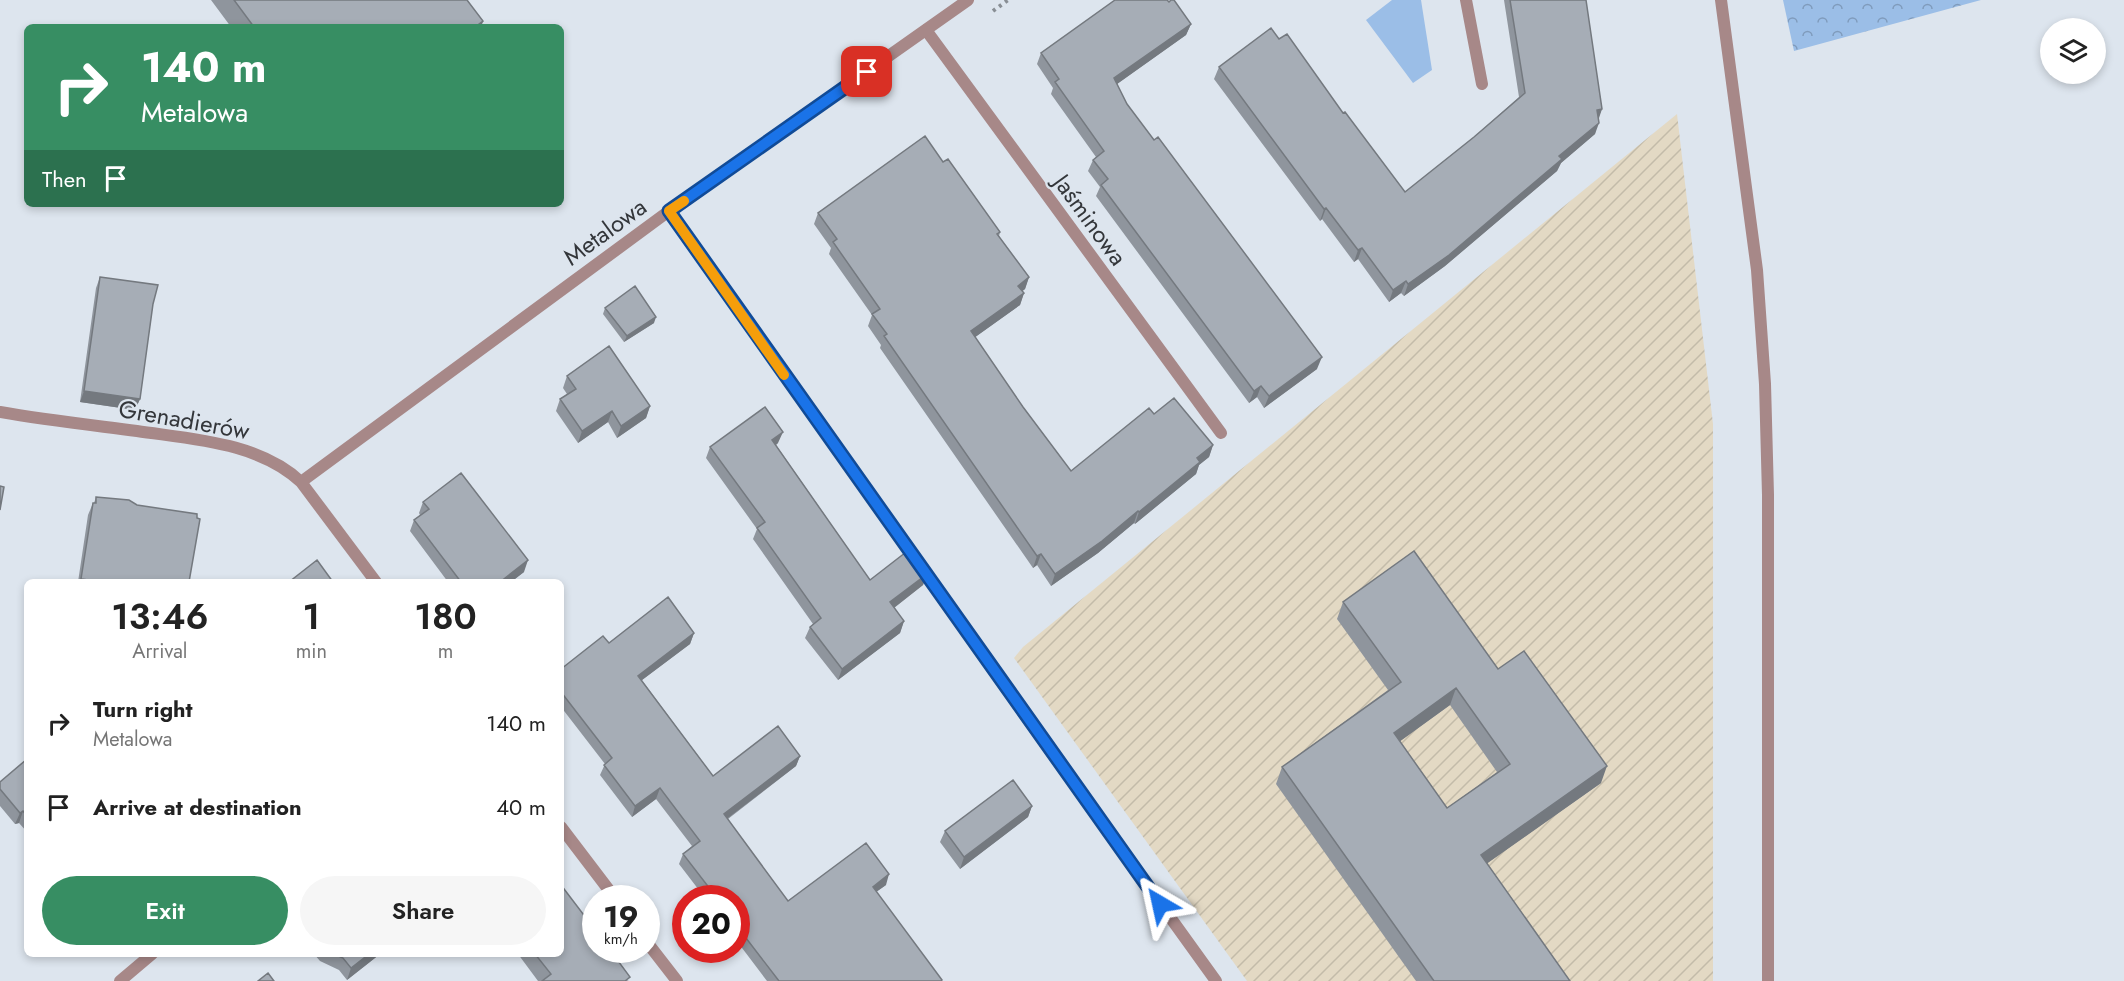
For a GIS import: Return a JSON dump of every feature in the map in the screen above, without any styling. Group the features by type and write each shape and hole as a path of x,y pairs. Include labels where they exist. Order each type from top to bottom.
{"street":[{"name":"Metalowa","path":"301,482 669,211 968,0"},
{"path":"1466,0 1482,84"},
{"path":"1721,0 1757,270 1765,384 1768,495 1768,981"},
{"name":"Jaśminowa","path":"926,30 1221,433"},
{"path":"669,211 1028,720 1216,981"},
{"name":"Grenadierów","path":"0,412 232,447 272,461 291,472 301,482 374,579"},
{"path":"564,831 605,885"},
{"path":"120,981 148,957"},
{"path":"660,959 677,981"}],"shaded area":[{"path":"1677,114 1713,424 1713,981 1247,981 1014,658 1023,647"}],"green space":[{"path":"1392,0 1421,0 1432,70 1413,83 1366,20"},
{"path":"1783,0 1981,0 1794,51"}],"building":[{"path":"234,0 467,0 483,21 479,24 252,24"},
{"path":"1115,0 1167,0 1169,2 1174,0 1191,24 1114,78 1127,104 1154,140 1158,137 1322,357 1269,396 1261,386 1254,391 1101,185 1108,179 1093,160 1104,151 1055,82 1059,79 1041,53"},
{"path":"1510,0 1586,0 1602,109 1597,110 1599,123 1559,156 1562,159 1449,255 1408,284 1406,281 1393,290 1362,248 1358,250 1326,208 1324,209 1219,67 1271,28 1279,39 1287,34 1343,113 1345,112 1405,192 1525,93"},
{"path":"925,136 943,162 948,159 1000,232 997,234 1029,277 1018,286 1024,293 971,331 1023,407 1071,471 1149,408 1154,414 1174,398 1213,445 1197,458 1200,462 1139,512 1055,574 1041,554 1037,556 884,336 887,334 872,314 880,309 833,242 837,239 818,213"},
{"path":"100,277 158,285 153,304 140,399 84,391"},
{"path":"635,286 656,317 627,336 605,308"},
{"path":"609,346 650,406 621,426 612,411 582,431 560,399 576,389 567,376"},
{"path":"765,407 783,432 772,440 870,580 910,549 927,574 890,602 904,621 842,669 810,627 821,618 757,528 765,522 710,447"},
{"path":"461,473 528,560 504,579 459,579 414,520 429,509 423,502"},
{"path":"0,486 4,487 0,510"},
{"path":"96,497 129,500 137,505 197,514 197,518 200,519 190,579 81,579 93,503 96,503"},
{"path":"1414,551 1498,669 1524,651 1607,766 1481,855 1570,981 1434,981 1282,767 1401,682 1343,602","holes":["1456,688 1510,764 1447,808 1394,733"]},
{"path":"317,560 331,579 293,579"},
{"path":"668,597 694,633 638,676 713,776 778,726 800,756 724,814 788,901 866,843 889,874 873,887 941,981 779,981 750,943 750,885 707,885 683,854 700,841 660,788 635,806 604,765 612,758 564,696 564,667 603,636 609,643"},
{"path":"24,762 24,812 20,813 0,789 0,782"},
{"path":"1013,780 1032,806 964,857 945,831"},
{"path":"564,889 582,913 582,963 620,963 630,977 625,981 542,981 551,974 537,957 564,957"},
{"path":"341,957 365,957 351,968"},
{"path":"268,973 274,981 258,981"}],"slow traffic":[{"path":"684,201 669,211 784,375"}],"route":[{"path":"867,72 669,211 1160,904"}]}
